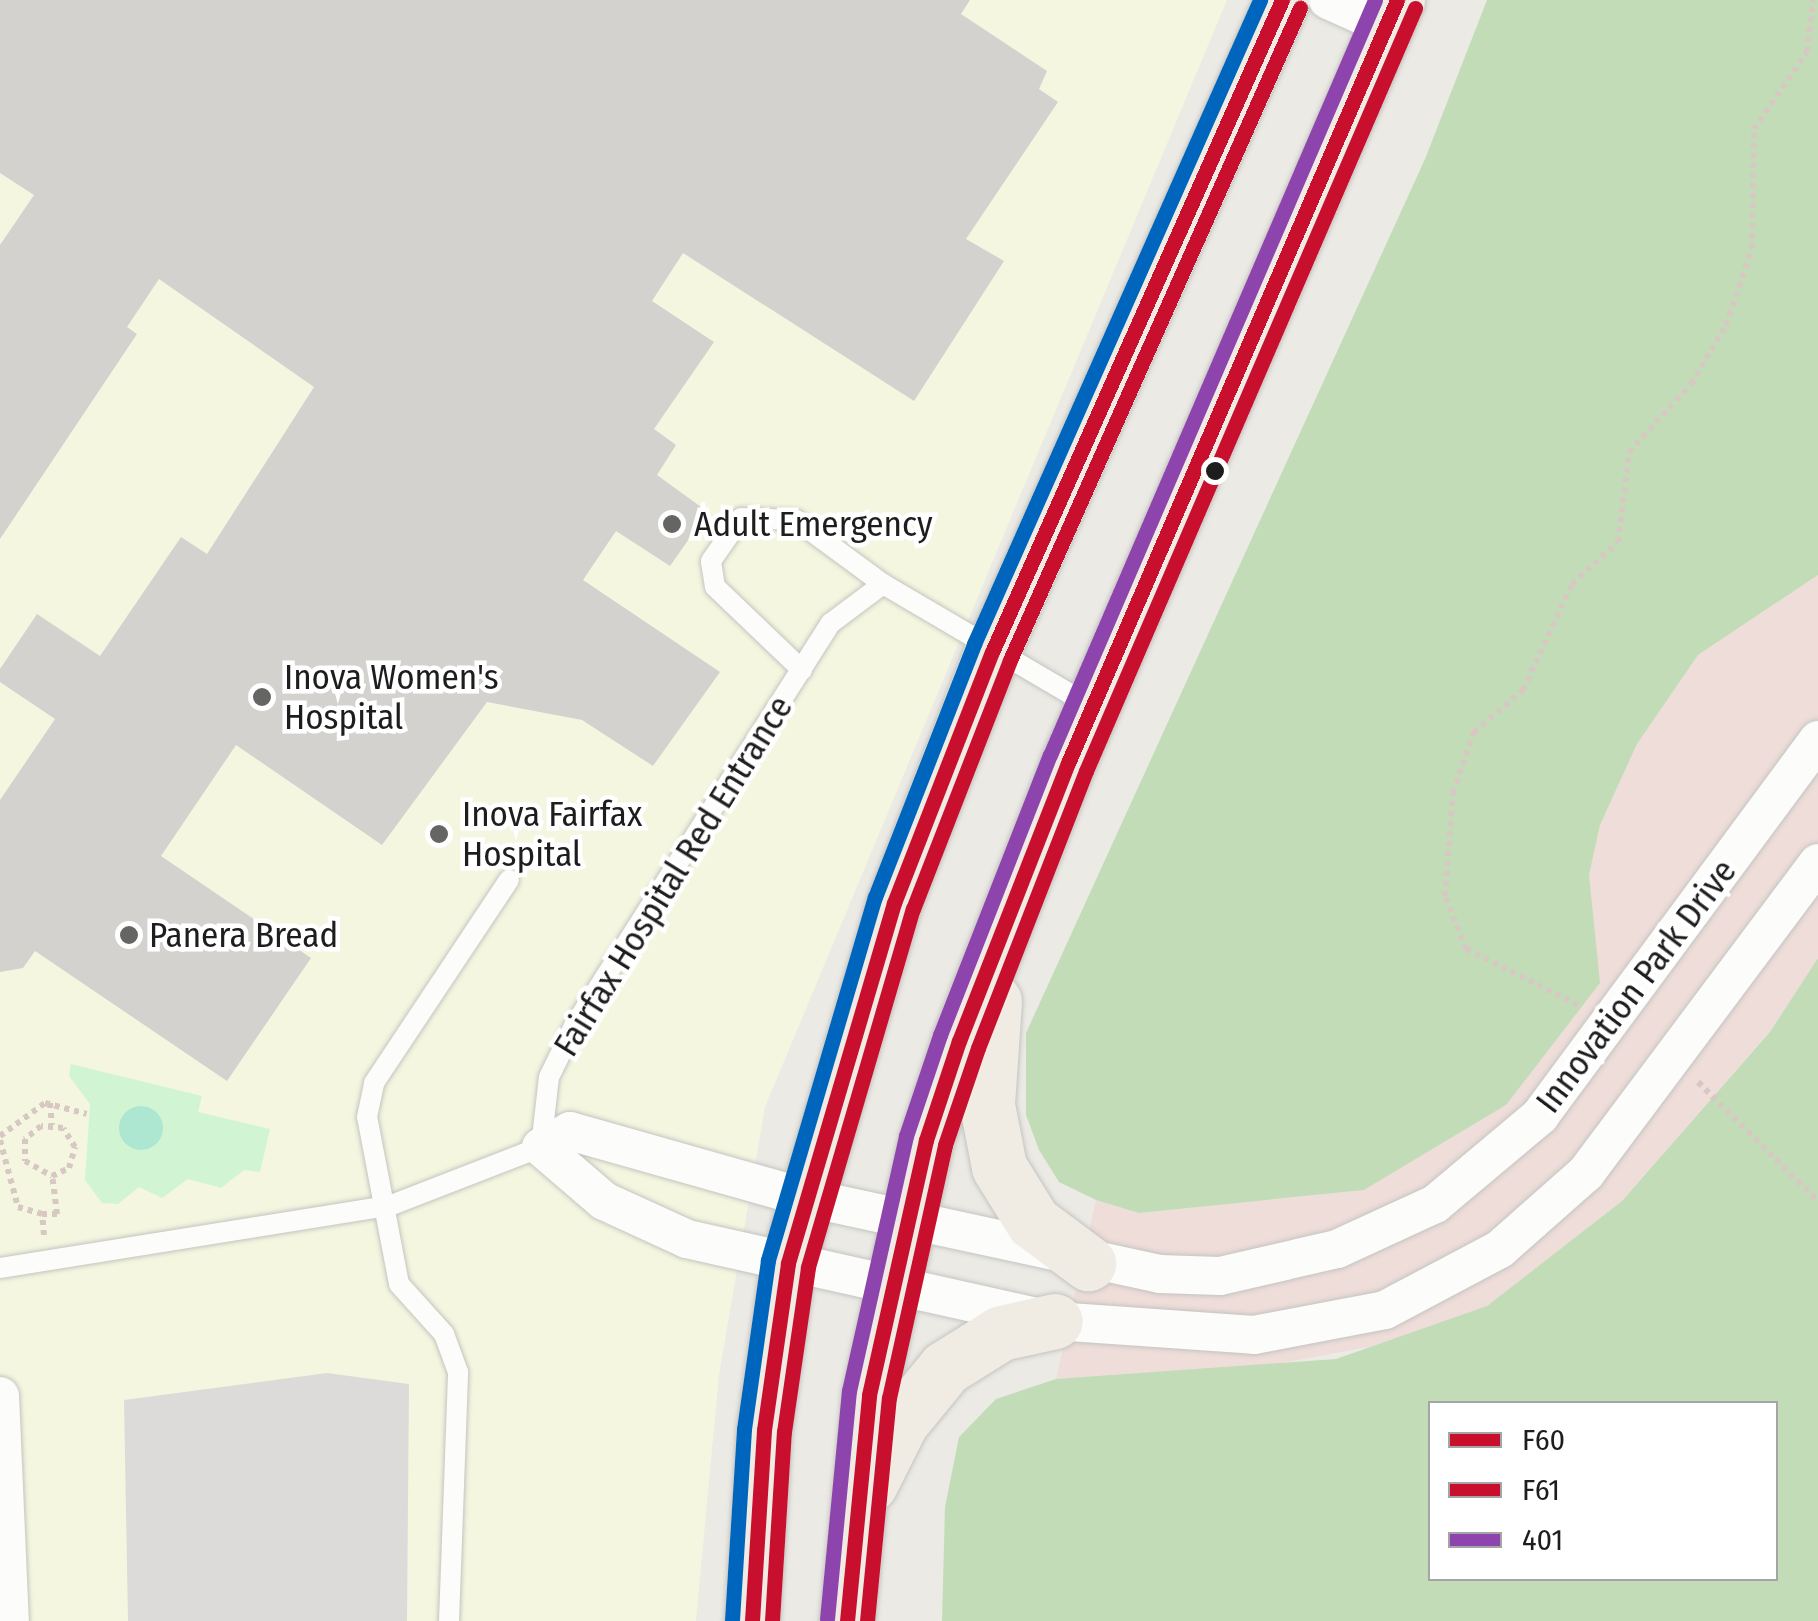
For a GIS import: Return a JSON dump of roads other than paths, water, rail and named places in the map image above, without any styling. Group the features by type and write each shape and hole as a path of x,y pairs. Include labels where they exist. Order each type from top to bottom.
{"main road":[{"path":"752,1621 764,1430 788,1264 804,1197 894,903 992,652 1282,0"},
{"path":"848,1621 856,1514 891,1287 906,1221 1002,927 1092,707 1392,13"},
{"path":"1002,927 990,1135 1010,1196 1088,1262"},
{"path":"856,1514 901,1422 945,1368 1001,1333 1056,1321"}],"street":[{"path":"1328,0 1392,13"},
{"name":"Innovation Park Drive","path":"1818,740 1612,1026 1508,1148 1390,1227 1220,1276 1088,1262 804,1197 570,1130 541,1148 604,1200 688,1239 1056,1321 1254,1335 1385,1310 1439,1287 1547,1212 1672,1065 1818,862"},
{"path":"0,1396 10,1621"}],"lane":[{"path":"802,670 715,587 710,562 726,534 754,516 796,520 883,584 992,652 1092,707"},
{"name":"Fairfax Hospital Red Entrance","path":"541,1148 549,1077 574,1026 831,623 883,584"},
{"path":"449,1621 458,1372 444,1334 399,1284 389,1206 367,1116 374,1084 509,880"},
{"path":"0,1268 389,1206 541,1148"}],"place":[{"name":"Adult Emergency","path":"672,524"},
{"name":"Inova Women's Hospital","path":"262,697"},
{"name":"Inova Fairfax Hospital","path":"439,834"},
{"name":"Panera Bread","path":"129,935"}]}
